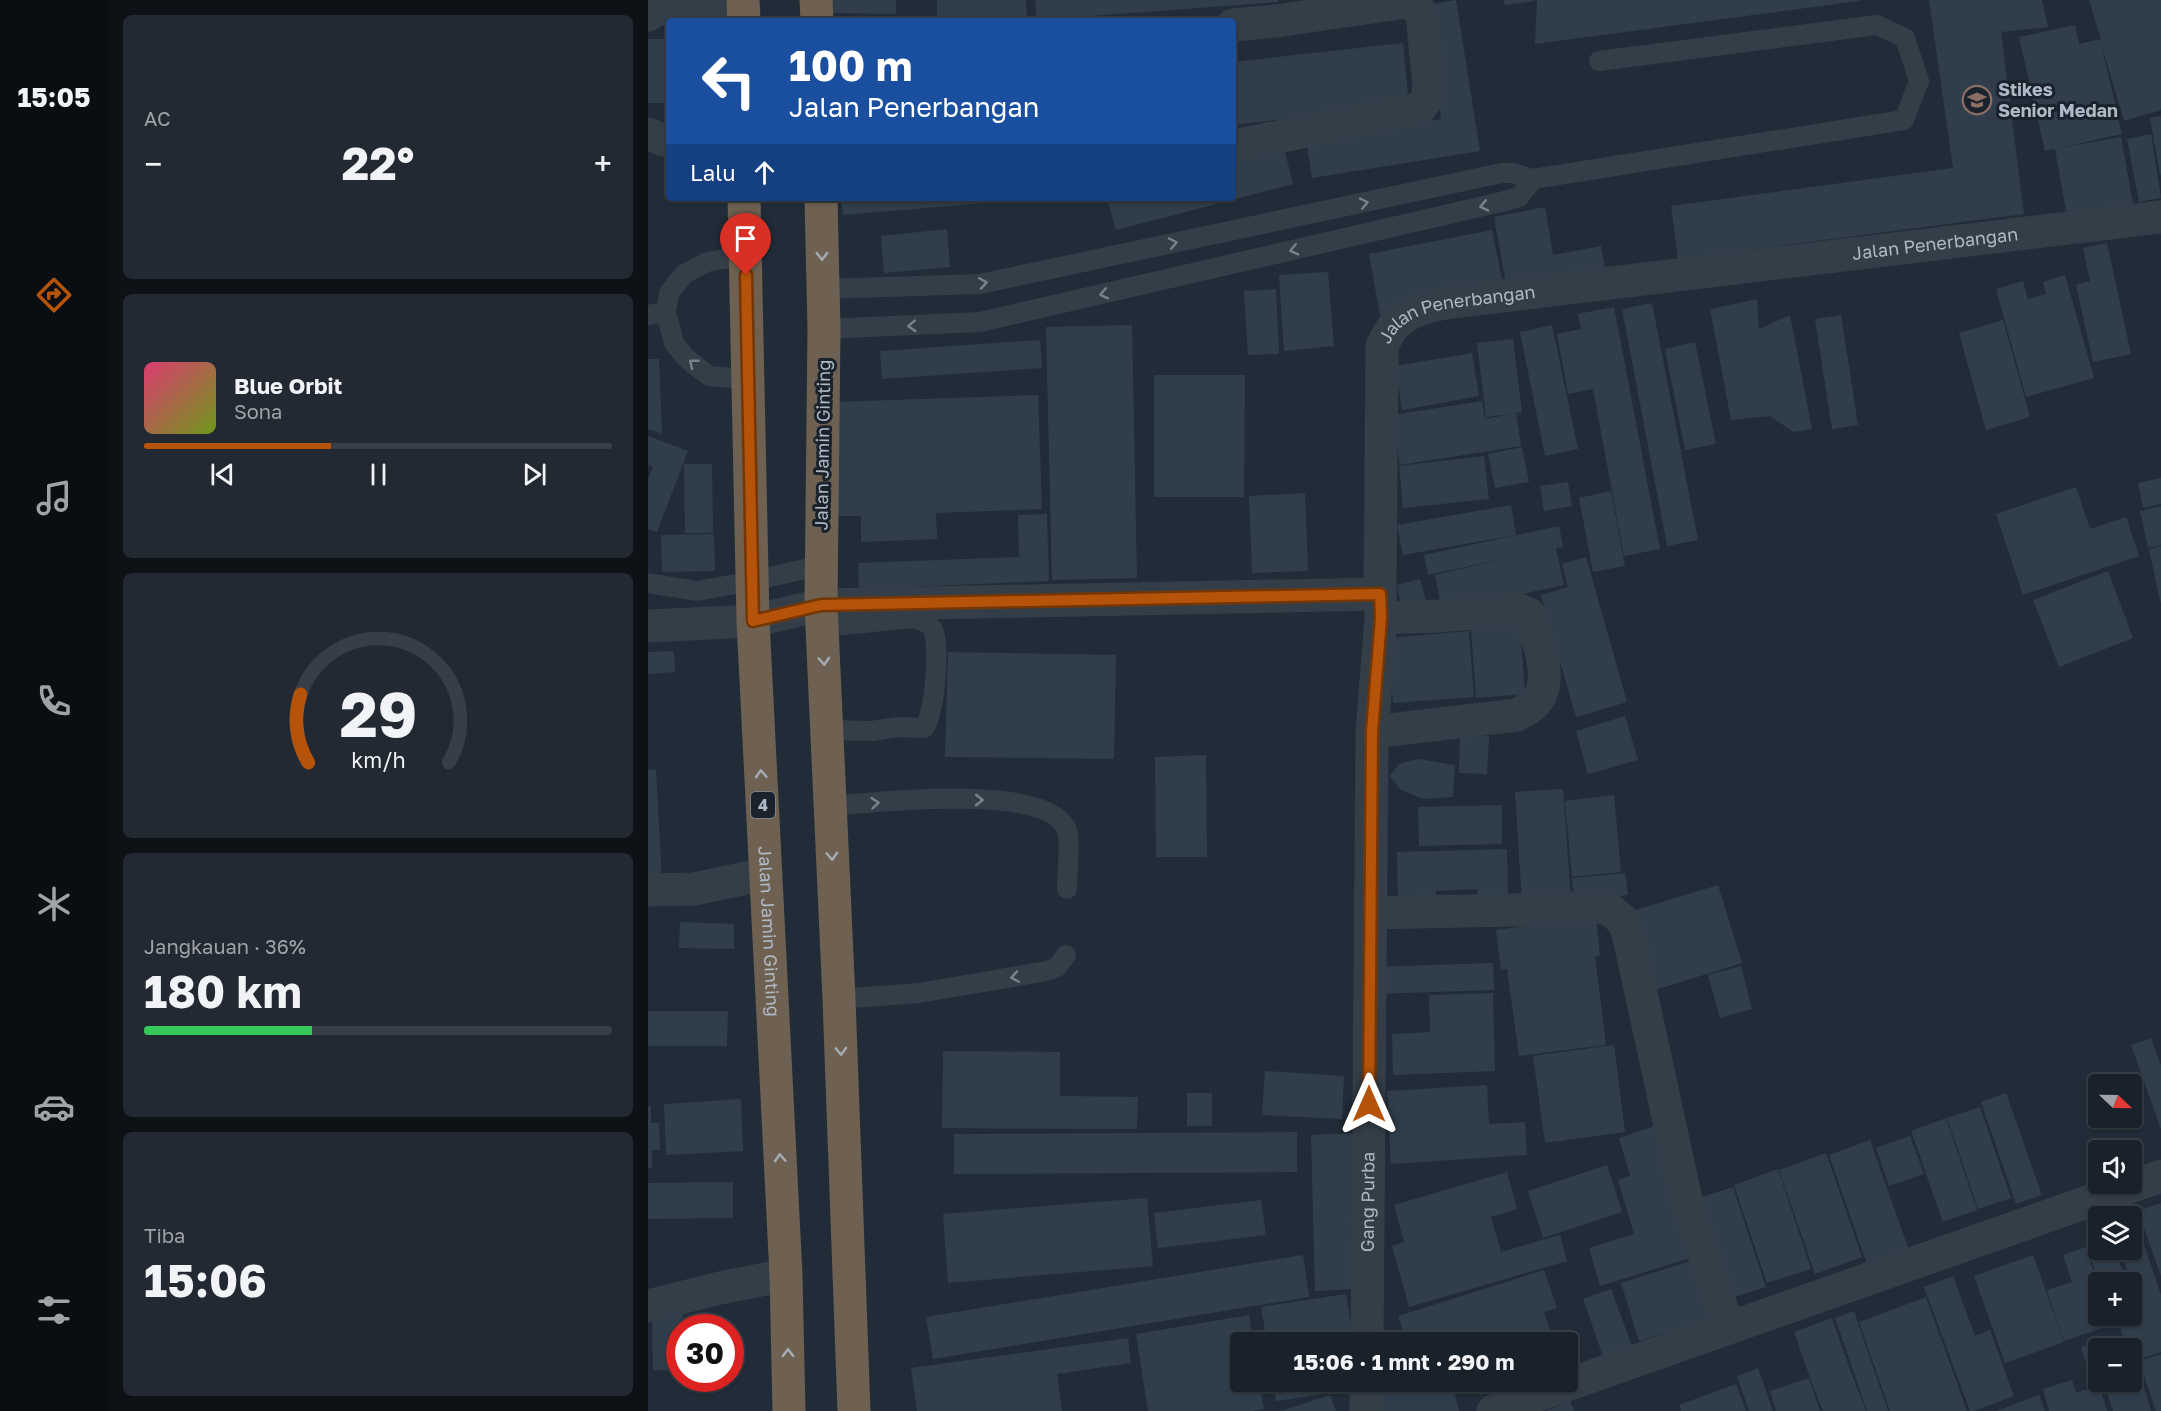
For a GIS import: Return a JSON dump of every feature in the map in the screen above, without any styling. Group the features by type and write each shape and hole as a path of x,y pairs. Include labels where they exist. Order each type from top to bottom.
{"highway":[{"path":"816,0 817,18"},
{"name":"Jalan Jamin Ginting","path":"744,201 753,621 786,1275 789,1411"},
{"name":"Jalan Jamin Ginting","path":"821,201 824,330 822,616 855,1411"}],"street":[{"path":"1236,25 1407,2 1416,6 1422,14 1429,87 1427,99 1420,108 1236,146"},
{"path":"648,15 663,6 744,11"},
{"path":"648,134 666,140"},
{"name":"Jalan Penerbangan","path":"1381,606 1382,346 1396,322 1413,312 1429,306 1452,302 2161,217"},
{"path":"648,626 822,616 1381,606 1439,616 1499,609 1518,609 1530,615 1542,652 1545,685 1534,704 1517,715 1372,732"},
{"name":"Gang Purba","path":"1367,1332 1372,732 1381,606"},
{"path":"648,890 694,888 766,874"},
{"path":"1370,913 1559,909 1598,906 1612,912 1623,921 1628,933 1686,1199 1728,1328"},
{"path":"1493,1411 2161,1176"},
{"path":"648,1306 786,1275"},
{"path":"1366,1392 1366,1411"}],"lane":[{"path":"823,289 980,284 1502,173 1513,173 1533,179 1904,120 1919,81 1905,38 1877,25 1599,61"},
{"path":"824,330 980,322 1502,202 1519,197 1533,179"},
{"path":"746,255 707,262 684,274 657,313 674,343 686,358 709,376 747,379"},
{"path":"648,583 698,591 822,565"},
{"path":"822,616 913,618 926,623 934,631 936,677 932,713 929,723 924,728 898,727 872,731 827,730"},
{"path":"830,807 920,799 995,800 1043,809 1058,820 1068,832 1067,889"},
{"path":"839,999 919,993 1047,971 1058,967 1066,955"}],"building":[{"path":"830,0 896,0 896,14 830,13"},
{"path":"937,0 1026,0 1027,18 937,18"},
{"path":"1035,0 1278,0 1278,2 1064,18 1037,18"},
{"path":"1456,0 1480,151 1312,178 1306,141 1441,119 1423,6"},
{"path":"1504,0 1535,0 1535,1 1505,5"},
{"path":"1537,0 1859,0 1859,1 1535,44"},
{"name":"Stikes Senior Medan","path":"1929,0 2042,0 2048,27 2001,32 2024,214 1678,259 1671,206 1953,168"},
{"path":"2089,0 2161,0 2161,110 2124,121 2101,43 2122,134 2059,148 2121,137 2133,204 2067,217 2055,149 2045,151 2019,37 2075,25 2079,44 2101,39"},
{"path":"648,39 666,39 666,103 648,103"},
{"path":"1403,43 1409,105 1236,125 1236,62"},
{"path":"2161,116 2161,175 2160,175 2150,118"},
{"path":"2151,134 2161,198 2139,202 2127,139"},
{"path":"1283,144 1293,184 1236,199 1236,157"},
{"path":"841,201 1010,201 843,215"},
{"path":"1108,201 1228,201 1116,230"},
{"path":"1545,207 1553,255 1601,246 1606,273 1507,290 1494,217"},
{"path":"947,229 950,267 884,273 881,236"},
{"path":"1492,230 1504,290 1380,315 1369,254"},
{"path":"2107,243 2131,354 2093,362 2076,285 2090,281 2083,248"},
{"path":"1328,272 1334,346 1284,351 1279,275"},
{"path":"2065,275 2094,378 2026,397 1996,289 2023,281 2028,299 2046,294 2043,282"},
{"path":"1276,289 1279,354 1248,355 1244,291"},
{"path":"1757,299 1759,329 1790,315 1812,429 1793,432 1770,416 1731,420 1710,309"},
{"path":"1652,303 1698,540 1667,546 1622,309"},
{"path":"1614,307 1660,549 1624,556 1593,389 1568,394 1557,334 1581,329 1578,314"},
{"path":"1841,315 1858,425 1832,429 1815,319"},
{"path":"2003,320 2030,417 1986,430 1959,333"},
{"path":"1132,325 1137,578 1052,580 1046,327"},
{"path":"1552,325 1578,449 1545,456 1520,332"},
{"path":"1513,339 1522,412 1516,413 1521,446 1400,465 1393,415 1482,401 1485,419 1512,414 1486,417 1477,343"},
{"path":"1040,340 1042,368 882,379 880,351"},
{"path":"1695,342 1716,444 1685,450 1665,349"},
{"path":"1472,353 1479,396 1402,410 1395,366"},
{"path":"648,359 659,359 662,434 648,429"},
{"path":"1154,375 1245,375 1244,497 1154,497"},
{"path":"1038,395 1042,509 936,513 937,539 861,542 861,516 836,516 832,402"},
{"path":"648,436 688,451 657,532 648,529 648,479 653,467 648,465"},
{"path":"1522,447 1529,482 1495,488 1488,454"},
{"path":"1484,456 1489,499 1403,508 1399,466"},
{"path":"684,464 712,464 713,533 685,533"},
{"path":"2161,478 2161,504 2143,508 2138,483"},
{"path":"1568,482 1572,506 1544,511 1540,486"},
{"path":"2076,487 2090,529 2126,517 2139,556 2023,595 1996,514"},
{"path":"1611,491 1625,566 1593,572 1579,498"},
{"path":"1305,493 1308,571 1252,573 1249,496"},
{"path":"1511,505 1516,535 1403,555 1397,525"},
{"path":"2161,506 2161,545 2148,548 2140,511"},
{"path":"1047,514 1049,581 859,589 858,563 1019,557 1018,515"},
{"path":"1559,526 1563,547 1556,548 1564,585 1442,611 1435,575 1512,557 1428,575 1424,555"},
{"path":"714,534 715,571 662,572 661,535"},
{"path":"2161,546 2161,601 2160,601 2149,549"},
{"path":"1586,557 1627,702 1576,717 1541,595 1568,587 1562,564"},
{"path":"2108,571 2133,638 2059,667 2033,600"},
{"path":"1420,579 1427,604 1402,610 1397,585"},
{"path":"1520,625 1525,694 1476,698 1471,629"},
{"path":"1469,631 1474,697 1393,703 1388,638"},
{"path":"674,651 675,672 648,674 648,652"},
{"path":"948,652 1116,655 1114,759 945,757"},
{"path":"1625,716 1638,760 1588,774 1576,731"},
{"path":"1460,735 1489,736 1487,774 1459,773"},
{"path":"1206,755 1207,857 1156,857 1155,757"},
{"path":"1418,759 1455,765 1453,797 1423,799 1400,789 1390,776 1399,764"},
{"path":"656,769 662,884 648,885 648,770"},
{"path":"1563,789 1571,900 1522,904 1515,792"},
{"path":"1614,795 1621,872 1572,877 1565,801"},
{"path":"1502,805 1502,844 1419,846 1418,807"},
{"path":"1507,849 1508,902 1478,903 1477,889 1436,891 1436,904 1398,906 1397,852"},
{"path":"1625,873 1628,895 1574,901 1572,878"},
{"path":"1718,885 1742,963 1652,991 1629,912"},
{"path":"1596,917 1600,956 1595,957 1606,1045 1519,1056 1507,969 1501,970 1496,930"},
{"path":"680,922 734,924 734,949 679,948"},
{"path":"1493,963 1494,990 1372,994 1372,967"},
{"path":"1741,966 1752,1009 1720,1018 1708,975"},
{"path":"1493,993 1495,1071 1393,1075 1392,1034 1430,1032 1429,995"},
{"path":"648,1011 728,1011 727,1046 648,1046"},
{"path":"2151,1038 2161,1066 2161,1129 2142,1074 2131,1045"},
{"path":"1614,1045 1625,1132 1545,1143 1533,1056"},
{"path":"943,1051 1060,1052 1060,1096 1138,1097 1137,1129 942,1128"},
{"path":"1265,1071 1344,1076 1342,1119 1262,1115"},
{"path":"1487,1085 1489,1124 1525,1122 1527,1155 1391,1164 1387,1091"},
{"path":"1187,1093 1212,1093 1212,1126 1187,1126"},
{"path":"2006,1093 2042,1195 2016,1204 1981,1102"},
{"path":"741,1099 743,1151 666,1155 664,1104"},
{"path":"648,1106 651,1106 651,1123 659,1123 660,1150 652,1150 652,1168 648,1168"},
{"path":"1980,1107 2011,1198 1978,1209 1947,1118"},
{"path":"1946,1118 1977,1210 1943,1222 1911,1131"},
{"path":"1658,1125 1697,1256 1600,1286 1589,1248 1634,1234 1618,1180 1630,1176 1619,1138"},
{"path":"1297,1132 1297,1172 954,1174 954,1134"},
{"path":"1354,1133 1358,1289 1315,1291 1311,1135"},
{"path":"1910,1136 1924,1174 1889,1186 1876,1148"},
{"path":"1870,1140 1911,1256 1869,1270 1829,1155"},
{"path":"1826,1153 1862,1257 1815,1274 1779,1170"},
{"path":"1607,1165 1622,1212 1543,1238 1528,1191"},
{"path":"1778,1169 1811,1269 1767,1283 1734,1185"},
{"path":"1507,1172 1517,1209 1491,1217 1501,1252 1560,1235 1567,1261 1409,1307 1392,1246 1404,1242 1394,1205"},
{"path":"733,1182 733,1218 648,1219 648,1183"},
{"path":"1733,1187 1766,1287 1725,1300 1693,1200"},
{"path":"1147,1198 1153,1266 948,1283 943,1214"},
{"path":"1261,1200 1266,1235 1158,1248 1154,1213"},
{"path":"2161,1203 2161,1276 2142,1222 2142,1210"},
{"path":"2142,1242 2161,1295 2161,1352 2142,1359 2142,1338 2124,1338 2119,1326 2142,1326 2142,1272 2128,1272 2123,1260 2142,1260"},
{"path":"2086,1247 2088,1260 2094,1272 2088,1272 2088,1326 2108,1326 2064,1341 2047,1290 2072,1282 2063,1255"},
{"path":"1303,1255 1309,1297 933,1359 926,1317"},
{"path":"2033,1255 2064,1342 2005,1363 1974,1276"},
{"path":"1700,1258 1719,1316 1639,1341 1621,1283"},
{"path":"2092,1260 2118,1260 2123,1272 2096,1272"},
{"path":"1544,1270 1557,1308 1544,1312 1551,1332 1404,1332 1398,1316"},
{"path":"1953,1276 1975,1336 1990,1330 2014,1396 1974,1411 1970,1411 1924,1287"},
{"path":"1611,1289 1633,1349 1604,1359 1583,1299"},
{"path":"1346,1294 1352,1332 1265,1332 1261,1307"},
{"path":"1926,1297 1967,1411 1890,1411 1859,1322"},
{"path":"652,1311 683,1311 683,1314 666,1314 666,1370 653,1370"},
{"path":"1854,1311 1888,1411 1867,1411 1835,1318"},
{"path":"1249,1315 1252,1332 1230,1332 1230,1392 1261,1392 1264,1409 1148,1411 1136,1334"},
{"path":"1832,1318 1866,1411 1823,1411 1813,1386 1794,1332"},
{"path":"1128,1338 1131,1363 1057,1374 1062,1411 917,1411 911,1368"},
{"path":"2088,1345 2088,1370 2081,1347"},
{"path":"2161,1354 2161,1411 2156,1411 2142,1370 2142,1360"},
{"path":"1758,1368 1773,1411 1749,1411 1737,1376"},
{"path":"1809,1378 1820,1411 1776,1411 1770,1391"},
{"path":"2072,1380 2076,1393 2088,1389 2088,1392 2101,1392 2107,1411 2049,1411 2043,1389"},
{"path":"2142,1381 2151,1411 2113,1411 2107,1392 2142,1392"},
{"path":"1736,1384 1746,1411 1681,1411 1679,1405"},
{"path":"1275,1392 1337,1392 1276,1401"},
{"path":"1374,1392 1454,1392 1459,1411 1379,1411"},
{"path":"1330,1395 1336,1411 1281,1411"},
{"path":"2039,1395 2045,1411 1996,1411"},
{"path":"1570,1401 1574,1411 1546,1411"}],"place":[{"name":"Stikes Senior Medan","path":"1977,100"}],"route":[{"path":"746,275 753,621 821,605 1380,594 1381,618 1372,732 1369,1104"}]}
